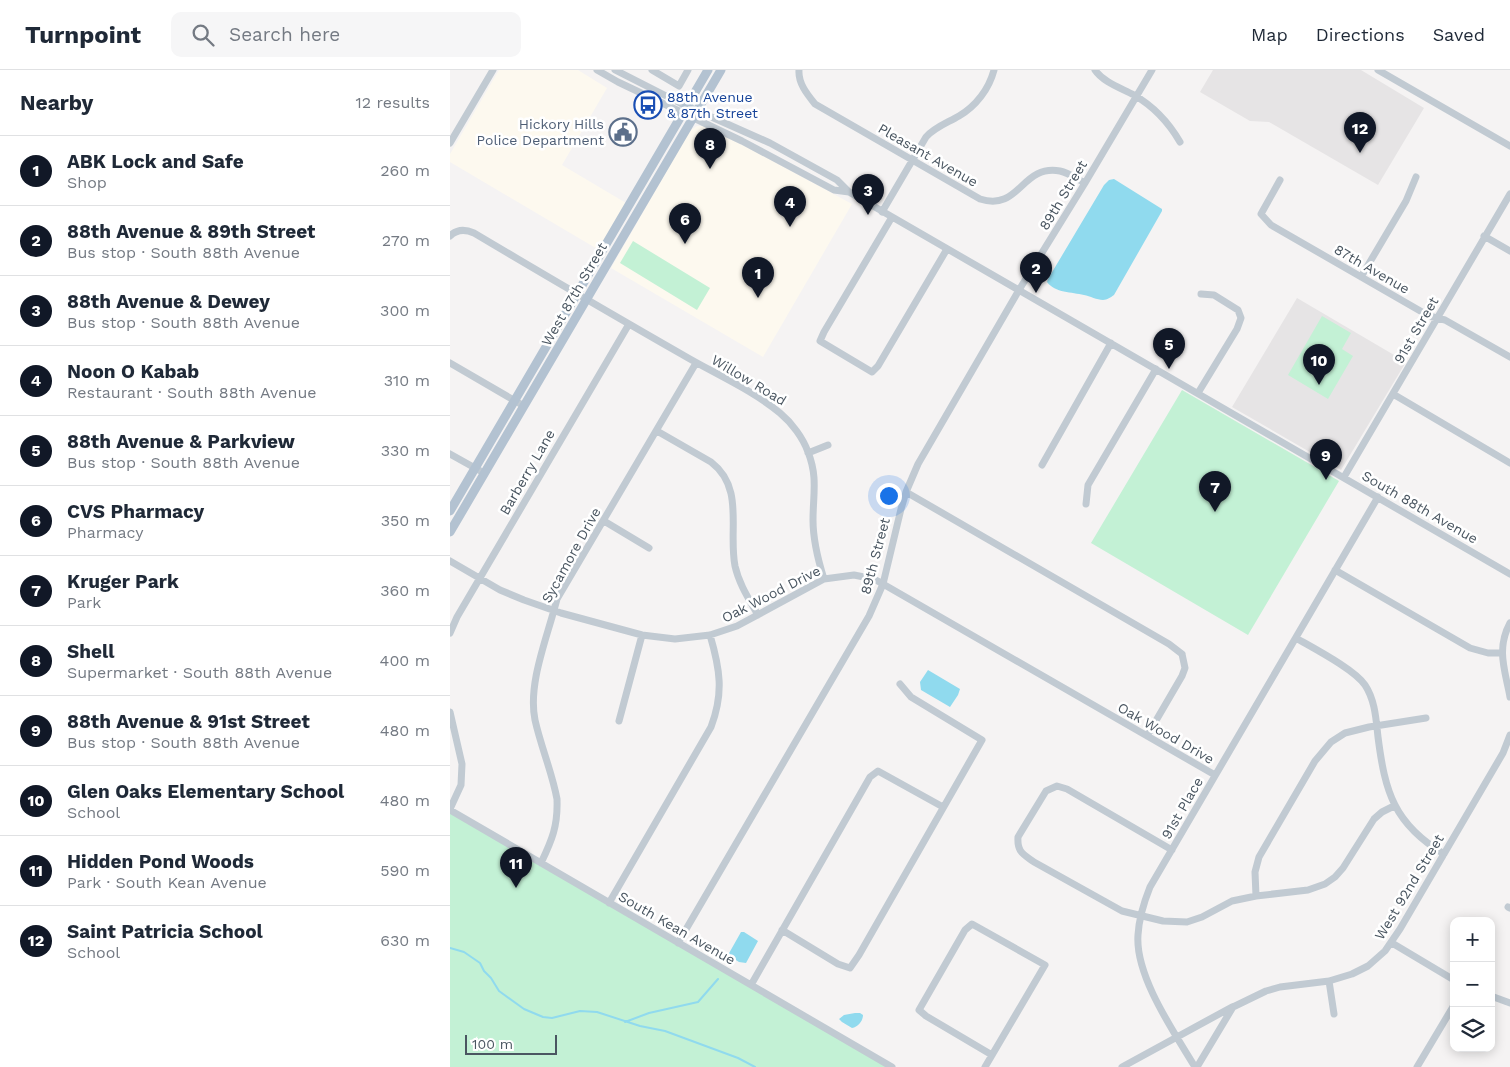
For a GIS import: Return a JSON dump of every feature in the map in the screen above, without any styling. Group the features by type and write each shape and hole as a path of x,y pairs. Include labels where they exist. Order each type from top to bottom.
{"main road":[{"name":"West 87th Street","path":"450,511 708,70"},
{"name":"West 87th Street","path":"450,532 721,70"}],"street":[{"path":"450,143 493,70"},
{"name":"South 88th Avenue","path":"597,70 618,82 685,109"},
{"name":"South 88th Avenue","path":"615,70 834,190 849,192"},
{"path":"652,70 679,86 688,70"},
{"path":"882,212 922,143 931,132 961,115 976,102 987,88 994,70"},
{"path":"1095,70 1100,76 1136,97 1160,116 1174,131 1180,142"},
{"name":"89th Street","path":"678,943 865,624 884,584 906,492 925,450 1152,70"},
{"path":"1378,70 1510,146"},
{"name":"Pleasant Avenue","path":"799,73 804,89 815,104 986,202 1001,201 1007,198 1030,178 1045,171 1062,172 1085,183"},
{"name":"South 88th Avenue","path":"695,114 770,143 837,180 849,192 882,212 1510,574"},
{"path":"1361,277 1406,202 1416,178"},
{"name":"87th Avenue","path":"1280,180 1260,214 1271,225 1429,316 1445,320 1510,357"},
{"name":"91st Street","path":"1344,477 1510,194"},
{"path":"892,217 820,341 872,372 878,366 946,248"},
{"name":"Willow Road","path":"450,236 454,232 463,230 474,233 696,363 746,390 780,413 798,433 808,452 815,487 814,535 824,579"},
{"path":"1484,236 1510,251"},
{"path":"1198,393 1237,329 1241,318 1240,313 1235,307 1214,295 1201,294"},
{"name":"Barberry Lane","path":"450,633 479,578 629,324"},
{"path":"1042,465 1111,343"},
{"path":"450,363 524,406"},
{"name":"Sycamore Drive","path":"541,863 555,831 558,812 557,799 535,720 533,697 536,676 557,599 696,363"},
{"path":"1086,504 1088,485 1156,369"},
{"path":"1393,394 1510,463"},
{"path":"657,431 711,462 727,479 732,498 736,568 744,590 758,615"},
{"path":"808,452 828,445"},
{"path":"450,454 484,473"},
{"path":"906,492 1186,652 1185,668 1182,676 1148,736"},
{"name":"91st Place","path":"1177,1037 1147,981 1138,947 1140,916 1145,900 1150,887 1378,497"},
{"path":"604,521 649,548"},
{"name":"Oak Wood Drive","path":"450,561 514,597 642,635 675,639 710,635 737,626 824,579 854,575 874,579 1215,775"},
{"path":"1335,570 1470,648 1488,653 1502,653"},
{"path":"1510,623 1505,635 1502,653 1502,664 1510,697"},
{"path":"619,721 642,635"},
{"path":"609,903 711,726 720,694 720,681 718,664 710,635"},
{"path":"1296,638 1360,679 1372,702 1381,763 1394,806 1415,833 1444,854"},
{"path":"782,930 838,964 850,968 982,740 911,697 900,684"},
{"path":"450,712 462,764 461,785 450,809"},
{"path":"1256,896 1256,864 1259,857 1320,754 1331,742 1345,733 1426,718"},
{"name":"West 92nd Street","path":"1177,1037 1266,991 1280,987 1329,981 1352,974 1368,966 1385,951 1392,943 1503,753 1510,735"},
{"path":"750,985 870,777 878,770 943,808"},
{"path":"1172,850 1067,789 1057,786 1046,791 1018,837 1018,845 1021,852 1034,862 1122,912 1163,921 1187,922 1202,917 1232,901 1317,888 1335,877 1352,856 1374,819 1382,812 1394,806"},
{"name":"South Kean Avenue","path":"450,809 892,1067"},
{"path":"986,1067 1045,965 972,924 965,930 919,1010 992,1055"},
{"path":"1392,943 1450,978"},
{"path":"1329,981 1334,1014"},
{"path":"1495,997 1510,1003"},
{"path":"1122,1067 1177,1037 1196,1067 1232,1007"},
{"path":"1417,1067 1453,1007"}],"shaded area":[{"path":"499,70 578,70 607,88 562,165 626,203 599,250 450,162 450,154"},
{"path":"1213,70 1361,70 1424,108 1378,185 1269,122 1250,121 1200,92"},
{"path":"697,126 703,126 748,148 852,204 763,357 611,268 688,134"},
{"path":"1297,298 1406,362 1341,470 1232,407"}],"green space":[{"path":"633,241 710,288 697,310 620,263"},
{"path":"1322,316 1351,333 1342,349 1353,356 1328,399 1288,375"},
{"path":"1182,390 1339,481 1248,635 1091,543"},
{"path":"450,811 890,1067 450,1067"}],"water":[{"path":"1114,179 1162,209 1162,211 1114,295 1106,300 1101,300 1064,292 1050,286 1047,282 1048,279 1104,185 1109,180"},
{"path":"928,670 960,689 950,707 921,690 920,682"},
{"path":"741,932 758,941 746,963 739,962 728,955"},
{"path":"860,1013 863,1017 858,1025 852,1028 839,1019 844,1015"}],"waterway":[{"path":"450,948 464,952 480,963 499,991 524,1009 543,1017 552,1018 580,1011 597,1012 640,1026 665,1031 738,1058 755,1067"},
{"path":"625,1022 649,1013 698,1002 718,979"}],"place":[{"name":"88th Avenue & 87th Street","path":"648,105"},
{"name":"Hickory Hills Police Department","path":"623,132"},
{"name":"Saint Patricia School","path":"1360,153"},
{"name":"Shell","path":"710,169"},
{"name":"88th Avenue & Dewey","path":"868,215"},
{"name":"Noon O Kabab","path":"790,227"},
{"name":"CVS Pharmacy","path":"685,244"},
{"name":"88th Avenue & 89th Street","path":"1036,293"},
{"name":"ABK Lock and Safe","path":"758,298"},
{"name":"88th Avenue & Parkview","path":"1169,369"},
{"name":"Glen Oaks Elementary School","path":"1319,385"},
{"name":"88th Avenue & 91st Street","path":"1326,480"},
{"name":"Kruger Park","path":"1215,512"},
{"name":"Hidden Pond Woods","path":"516,888"}]}
